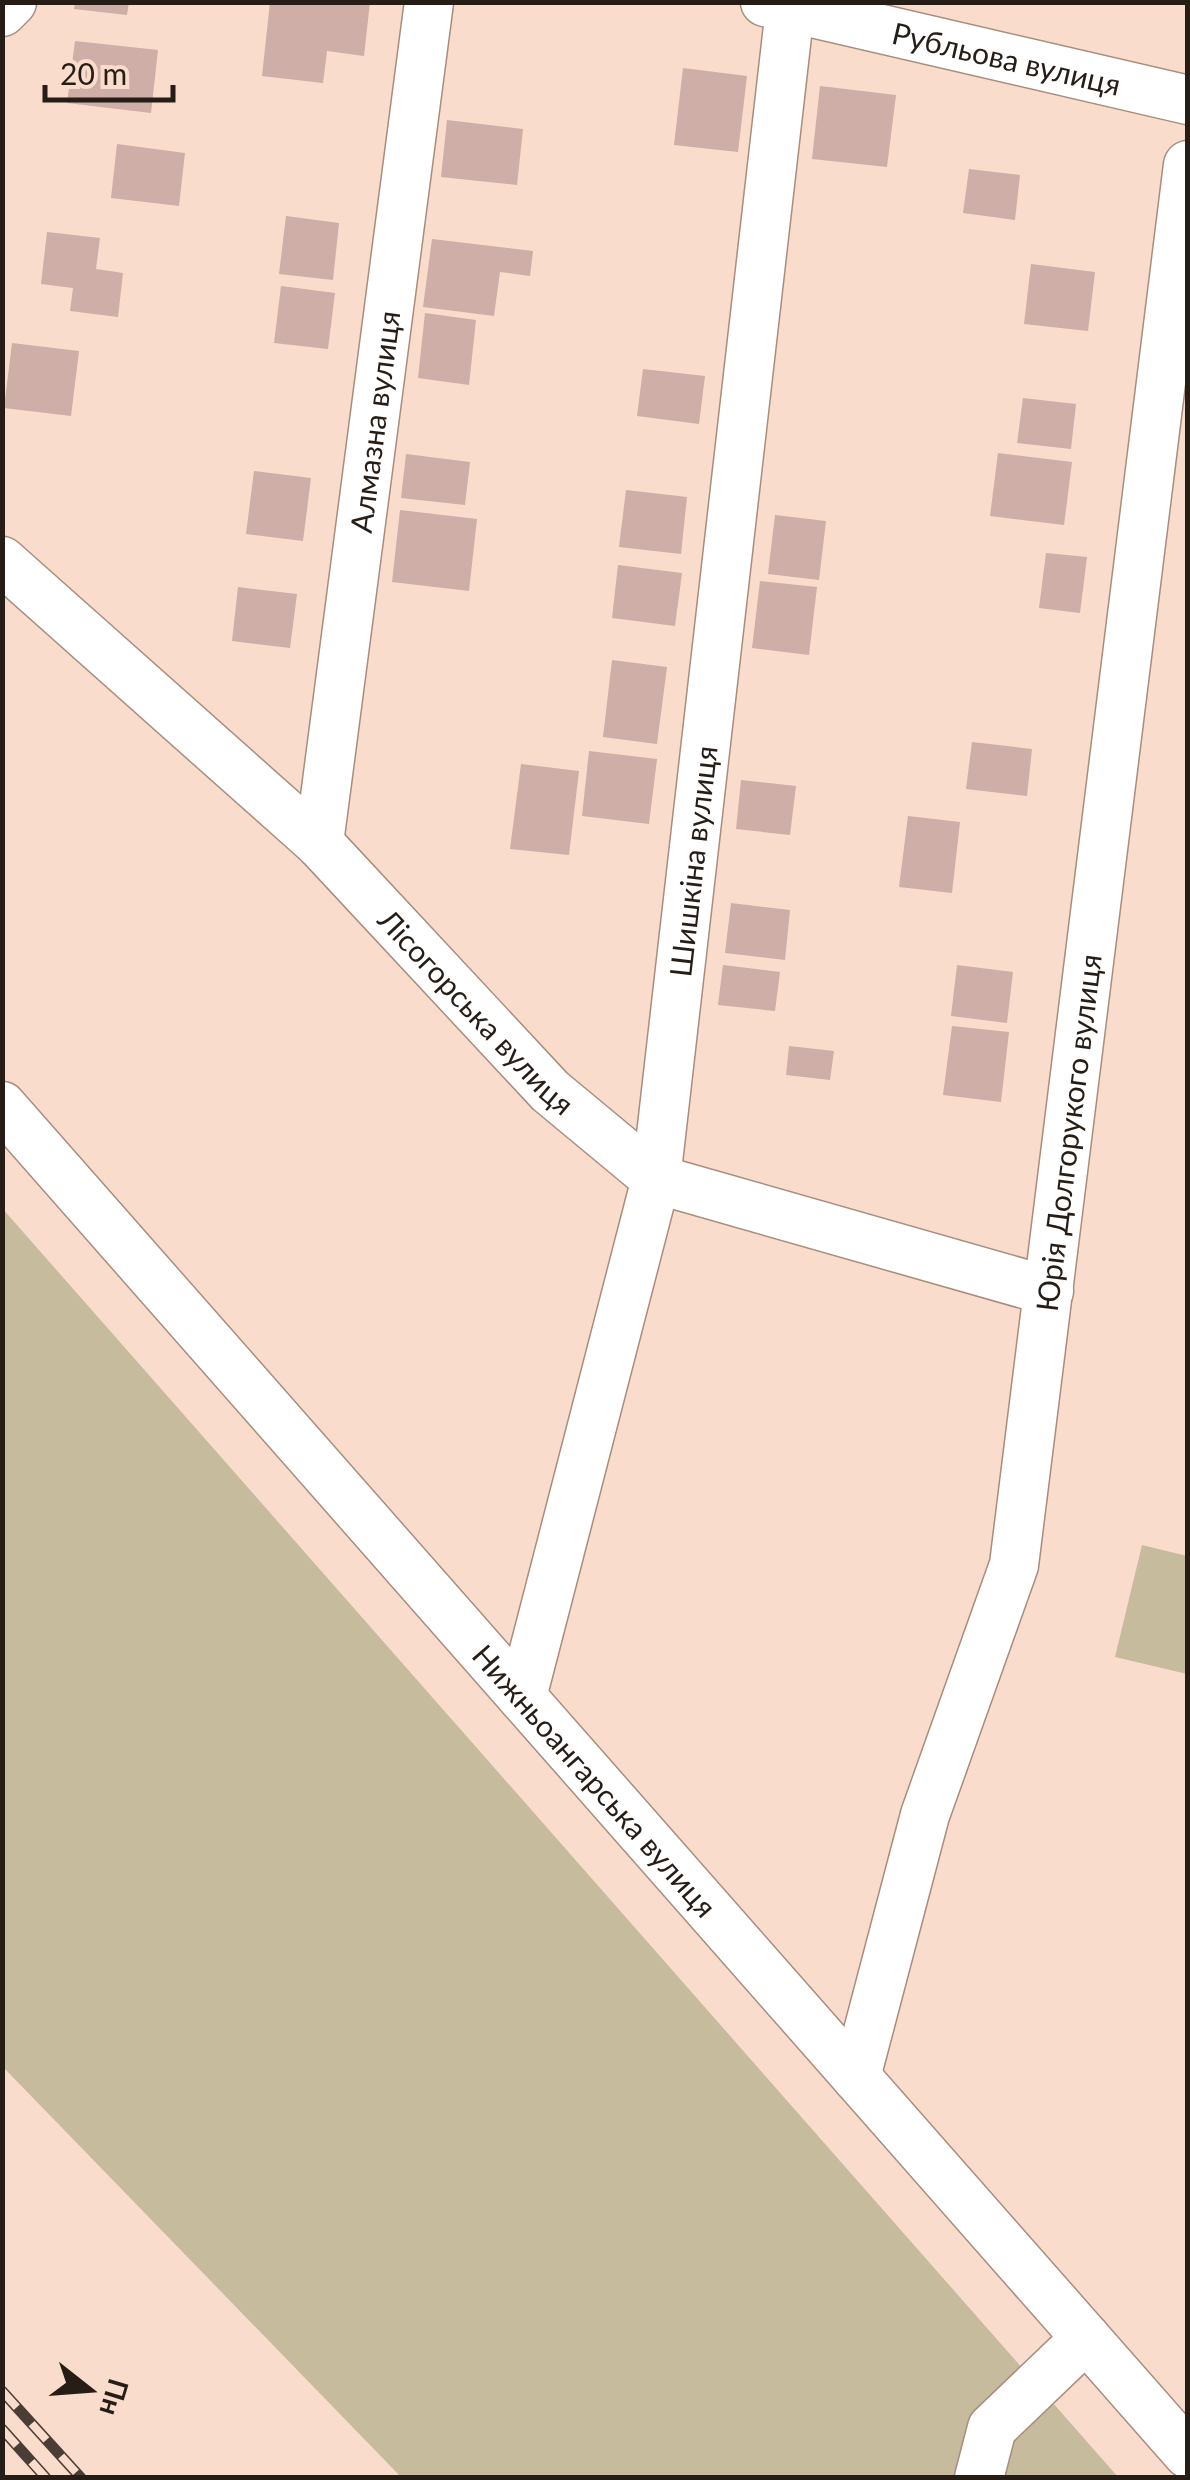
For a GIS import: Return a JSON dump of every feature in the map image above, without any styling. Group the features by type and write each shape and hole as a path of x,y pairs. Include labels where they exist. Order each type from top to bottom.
{"street":[{"path":"2,12 12,2"},
{"name":"Алмазна вулиця","path":"318,843 429,2"},
{"name":"Рубльова вулиця","path":"778,6 1188,100"},
{"name":"Шишкіна вулиця","path":"522,1697 656,1179 778,6"},
{"name":"Юрія Долгорукого вулиця","path":"856,2078 925,1815 1014,1565 1188,165"},
{"name":"Лісогорська вулиця","path":"2,561 318,843 550,1090 656,1179 1048,1291"},
{"name":"Нижньоангарська вулиця","path":"2,1106 1188,2454"},
{"path":"980,2478 992,2428 1086,2338"}],"shaded area":[{"path":"2,1208 1118,2477 401,2477 3,2067"},
{"path":"1142,1545 1187,1556 1187,1674 1115,1657"}],"building":[{"path":"75,2 129,2 127,15 74,9"},
{"path":"270,2 370,2 364,56 327,51 323,83 262,76"},
{"path":"75,41 158,50 151,113 67,103"},
{"path":"683,68 747,76 738,152 674,145"},
{"path":"820,86 896,95 887,167 812,159"},
{"path":"447,120 523,129 517,185 441,177"},
{"path":"117,144 185,153 179,206 111,198"},
{"path":"969,169 1020,175 1015,220 963,213"},
{"path":"286,216 339,223 333,280 279,274"},
{"path":"47,232 100,238 96,269 123,273 118,317 70,311 73,288 41,284"},
{"path":"432,239 533,251 530,276 500,272 494,316 423,307"},
{"path":"1031,264 1095,272 1088,331 1024,324"},
{"path":"281,286 335,293 328,349 274,343"},
{"path":"425,313 476,320 469,385 418,378"},
{"path":"12,343 79,351 71,416 4,408"},
{"path":"643,369 705,376 699,424 637,416"},
{"path":"1023,398 1076,404 1071,449 1017,443"},
{"path":"998,453 1072,462 1064,525 990,516"},
{"path":"406,454 470,462 465,505 401,498"},
{"path":"254,471 311,478 303,541 246,534"},
{"path":"626,490 687,497 681,554 619,547"},
{"path":"400,510 477,519 469,591 392,582"},
{"path":"775,515 826,521 819,580 768,574"},
{"path":"1046,553 1087,557 1080,613 1039,608"},
{"path":"618,565 682,573 675,626 612,618"},
{"path":"760,581 817,587 809,655 752,648"},
{"path":"238,587 297,594 290,648 232,641"},
{"path":"612,660 667,667 657,744 603,737"},
{"path":"972,742 1032,749 1027,796 966,789"},
{"path":"589,751 657,759 649,824 582,816"},
{"path":"521,764 579,771 569,855 510,849"},
{"path":"741,780 796,786 790,835 736,829"},
{"path":"908,816 960,822 952,893 899,887"},
{"path":"731,903 790,910 785,960 725,953"},
{"path":"723,965 780,972 775,1011 718,1005"},
{"path":"957,965 1013,972 1007,1023 951,1016"},
{"path":"952,1026 1009,1032 1001,1102 943,1095"},
{"path":"789,1046 834,1051 830,1080 786,1075"}],"railway":[{"path":"2,2391 81,2478"},
{"path":"2,2429 46,2478"}]}
